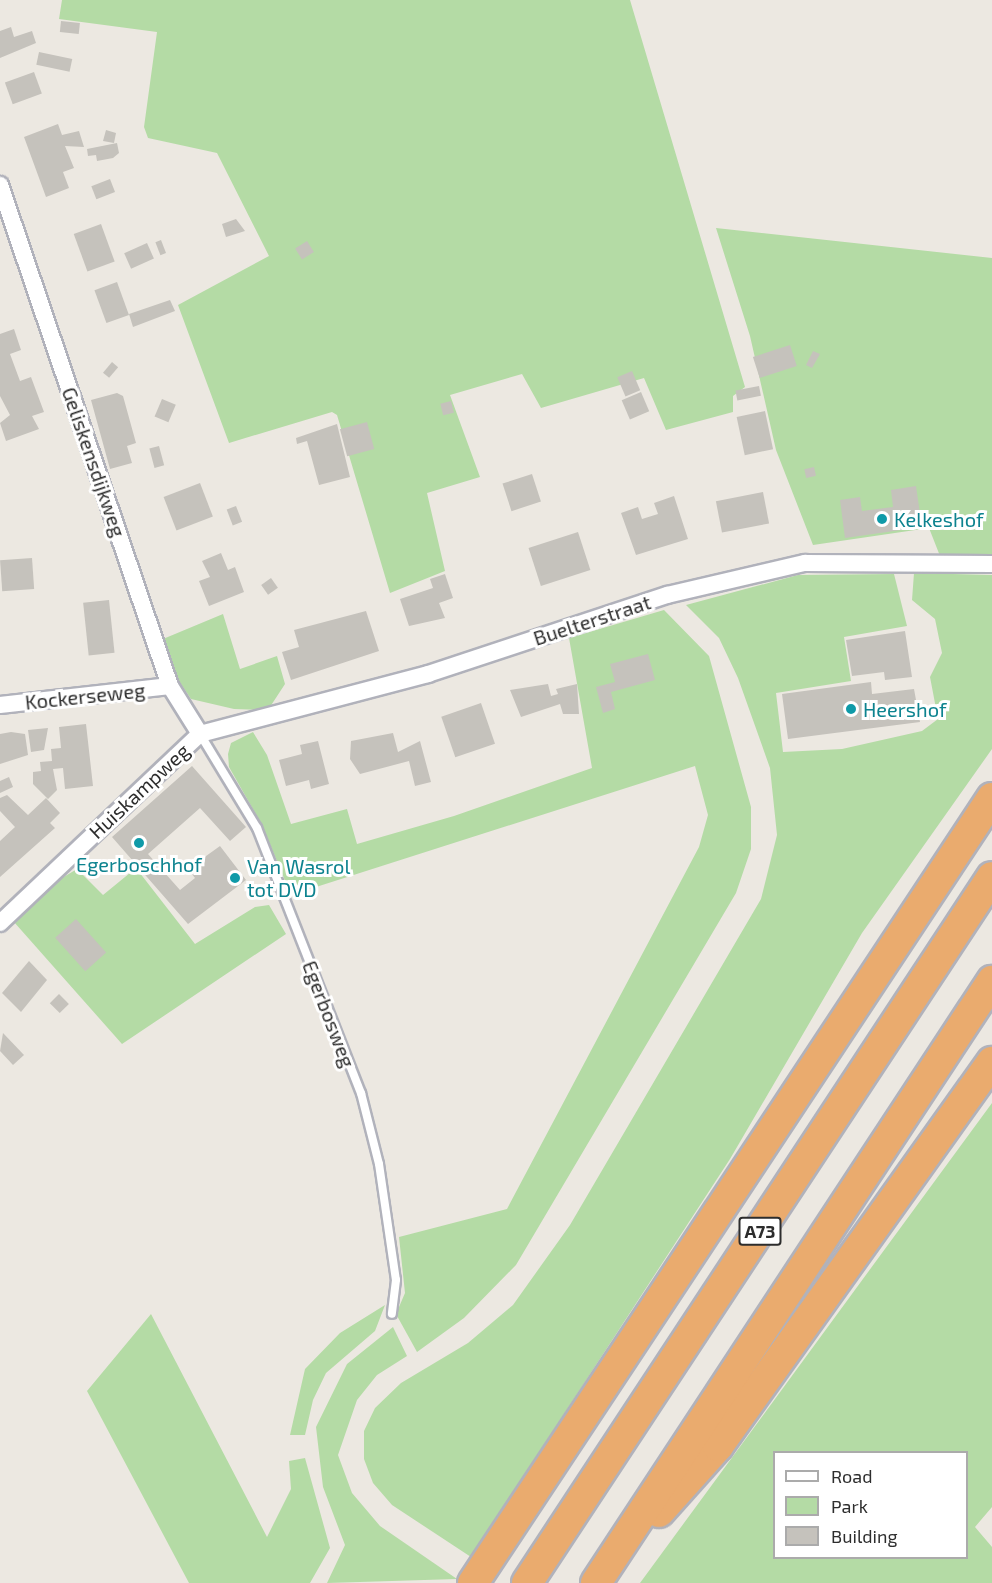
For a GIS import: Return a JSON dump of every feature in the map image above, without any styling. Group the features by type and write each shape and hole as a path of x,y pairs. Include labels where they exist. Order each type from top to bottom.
{"highway":[{"name":"A73","path":"473,1583 992,798"},
{"name":"A73","path":"527,1583 992,877"},
{"name":"A73","path":"597,1582 992,981"},
{"name":"A73","path":"597,1582 718,1446 992,1062"}],"street":[{"name":"Geliskensdijkweg","path":"0,185 170,686 200,734"},
{"name":"Buelterstraat","path":"200,734 428,674 667,595 805,563 992,564"},
{"name":"Kockerseweg","path":"0,705 170,686"},
{"name":"Huiskampweg","path":"0,923 200,734"}],"lane":[{"name":"Egerbosweg","path":"200,734 256,828 361,1093 379,1164 396,1281 392,1314"}],"green space":[{"path":"62,0 630,0 745,387 733,396 733,412 666,430 644,378 541,408 522,374 450,395 480,477 427,493 445,571 390,593 337,415 332,412 229,443 178,305 269,256 217,153 148,138 144,127 157,32 59,19"},
{"path":"716,228 992,258 992,555 969,560 940,556 929,528 813,545 776,450 750,336"},
{"path":"914,573 992,575 992,749 862,933 730,1159 471,1557 392,1505 373,1483 364,1459 364,1431 375,1408 401,1383 468,1343 513,1305 570,1225 761,899 777,835 770,768 738,678 719,638 686,605 798,575 894,574 907,626 844,637 851,681 776,693 783,752 842,749 922,731 938,719 930,677 942,653 935,619 912,600"},
{"path":"664,610 709,656 751,807 751,849 736,893 516,1265 464,1318 417,1352 396,1314 405,1293 399,1237 507,1209 699,847 708,815 695,766 291,895 262,825 229,767 228,754 231,743 253,732 267,755 291,824 347,809 357,844 454,816 592,768 569,638"},
{"path":"223,614 240,669 277,656 285,684 268,710 234,709 191,699 175,675 163,639"},
{"path":"136,868 195,944 255,907 269,905 286,934 122,1044 14,922 52,884 77,869 103,895"},
{"path":"992,1103 992,1507 975,1527 992,1547 992,1583 640,1583"},
{"path":"385,1305 375,1331 326,1373 313,1400 305,1435 290,1435 305,1369 340,1333"},
{"path":"151,1314 267,1537 291,1489 289,1461 305,1458 330,1548 310,1583 189,1583 87,1391"},
{"path":"393,1327 407,1356 377,1375 357,1400 338,1455 352,1493 380,1526 457,1579 327,1583 345,1545 323,1487 316,1427 347,1364"}],"building":[{"path":"61,21 80,23 79,34 60,32"},
{"path":"11,27 14,37 32,31 36,43 0,58 0,31"},
{"path":"39,52 72,59 70,72 36,65"},
{"path":"34,72 42,94 13,104 5,83"},
{"path":"58,124 62,135 79,131 84,147 65,146 74,168 63,172 69,188 46,197 24,137"},
{"path":"106,130 116,133 114,143 103,141"},
{"path":"117,143 119,153 113,158 97,161 96,155 88,156 87,149"},
{"path":"110,179 115,192 96,199 91,186"},
{"path":"236,219 245,231 226,237 222,224"},
{"path":"101,224 115,262 87,272 74,234"},
{"path":"161,240 166,253 160,255 155,242"},
{"path":"307,241 314,252 302,259 295,248"},
{"path":"147,243 154,259 131,269 124,253"},
{"path":"117,282 129,315 106,323 94,290"},
{"path":"170,300 175,311 133,327 129,314"},
{"path":"14,329 21,350 10,354 20,381 31,377 44,412 32,416 39,429 6,441 0,423 10,415 0,396 0,334"},
{"path":"790,345 797,366 760,378 753,357"},
{"path":"813,351 820,354 812,368 806,365"},
{"path":"112,362 118,367 109,378 103,373"},
{"path":"632,371 640,390 625,397 617,377"},
{"path":"759,386 761,396 737,400 735,391"},
{"path":"641,392 649,411 630,420 622,400"},
{"path":"117,393 123,396 136,443 127,446 132,463 110,469 91,400"},
{"path":"162,399 176,405 168,422 155,416"},
{"path":"451,401 454,413 443,415 440,404"},
{"path":"765,411 773,449 745,455 737,417"},
{"path":"367,422 374,449 347,456 340,429"},
{"path":"337,424 350,477 319,485 307,441 297,444 296,438"},
{"path":"159,446 164,465 155,468 149,449"},
{"path":"814,467 816,476 806,478 804,469"},
{"path":"532,474 541,502 511,511 503,484"},
{"path":"200,483 213,517 176,531 164,497"},
{"name":"Kelkeshof","path":"916,486 922,527 845,538 840,500 860,497 862,511 893,507 891,490"},
{"path":"763,492 769,523 722,533 716,501"},
{"path":"674,496 688,539 636,555 621,513 638,507 642,519 658,514 654,503"},
{"path":"236,506 242,522 233,525 227,510"},
{"path":"578,532 590,570 541,586 529,548"},
{"path":"221,553 228,570 235,567 244,592 209,606 199,581 210,577 202,561"},
{"path":"32,558 34,589 2,591 0,560"},
{"path":"445,574 453,598 439,603 445,618 409,626 400,599 433,588 430,579"},
{"path":"271,578 278,588 268,595 261,585"},
{"path":"109,600 115,653 89,655 83,603"},
{"path":"366,611 379,651 291,680 282,652 299,647 294,630"},
{"path":"905,631 912,677 885,680 884,672 852,676 846,640"},
{"path":"648,654 655,680 611,692 615,709 603,713 596,687 615,682 610,664"},
{"name":"Heershof","path":"871,682 872,694 914,689 920,722 788,739 782,694"},
{"path":"548,684 551,696 558,694 556,689 577,684 579,714 563,714 560,704 521,717 510,690"},
{"path":"481,703 495,744 455,757 441,717"},
{"path":"86,724 93,786 65,789 63,768 53,769 57,790 48,799 33,784 33,772 41,771 40,762 52,761 51,749 61,748 59,727"},
{"path":"48,728 44,750 31,752 28,730"},
{"path":"11,732 25,734 28,755 0,764 0,734"},
{"path":"393,733 398,752 420,741 431,782 415,786 409,761 360,774 350,759 351,741"},
{"path":"318,741 329,784 311,789 309,780 286,786 279,760 302,754 300,745"},
{"name":"Egerboschhof","path":"192,766 246,827 230,841 200,808 148,854 180,890 195,878 188,869 220,846 246,880 188,924 112,837"},
{"path":"9,777 13,787 0,793 0,781"},
{"path":"7,795 28,815 46,798 60,813 50,823 55,828 0,877 0,841 15,827 0,811 0,798"},
{"path":"76,919 106,952 85,971 55,938"},
{"path":"29,961 47,980 21,1012 2,993"},
{"path":"59,994 69,1004 60,1013 50,1003"},
{"path":"3,1033 24,1055 13,1065 0,1051"}],"place":[{"name":"Kelkeshof","path":"882,519"},
{"name":"Heershof","path":"851,709"},
{"name":"Egerboschhof","path":"139,843"},
{"name":"Van Wasrol tot DVD","path":"235,878"}]}
